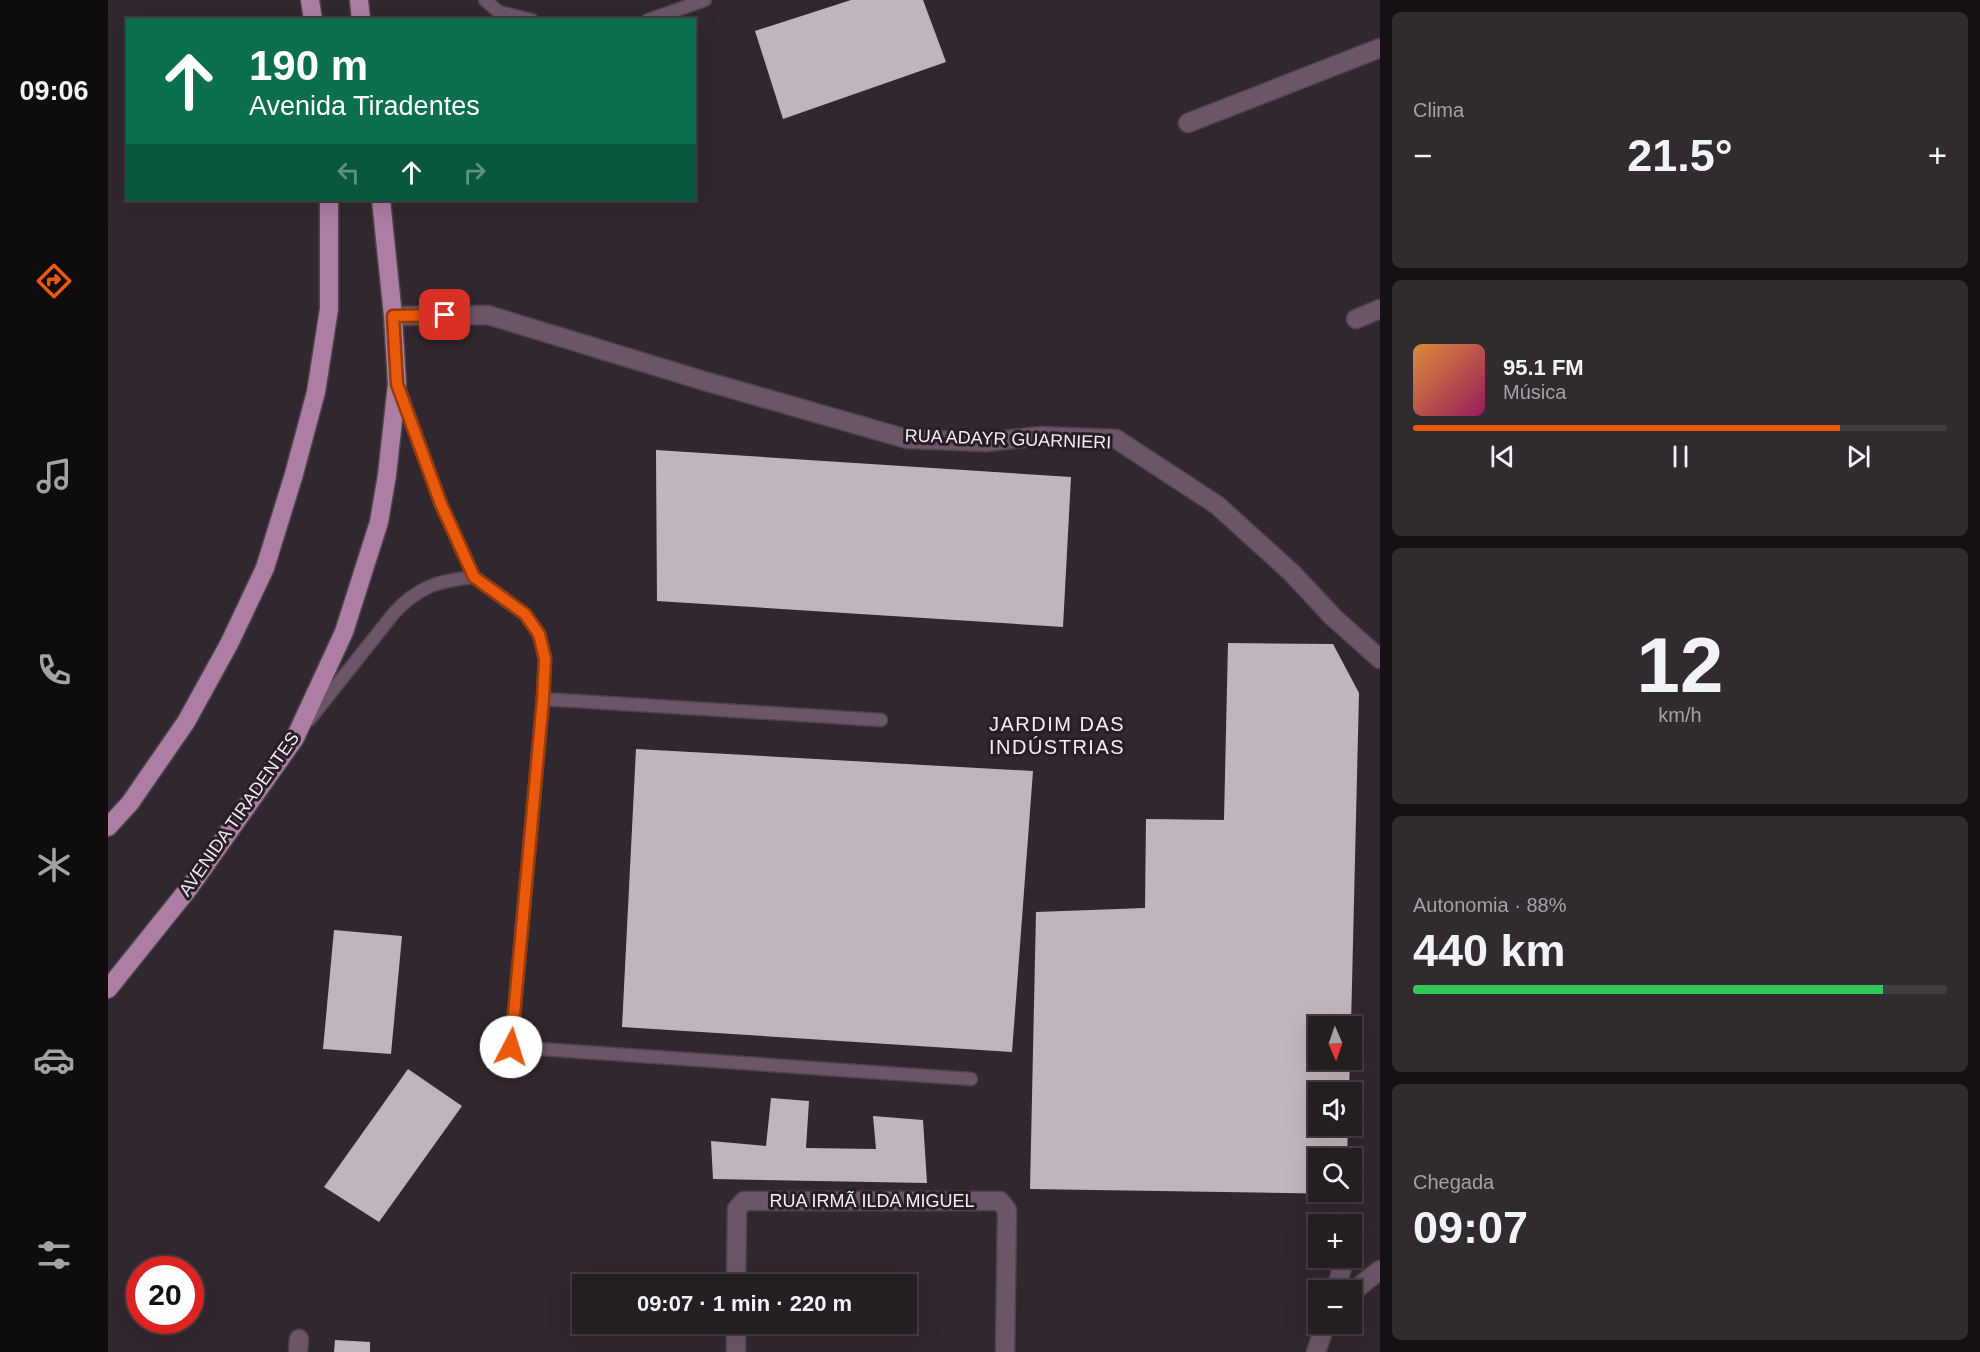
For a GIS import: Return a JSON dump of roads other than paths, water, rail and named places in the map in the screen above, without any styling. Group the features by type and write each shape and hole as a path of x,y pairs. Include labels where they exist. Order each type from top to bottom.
{"main road":[{"path":"310,0 312,18"},
{"path":"359,0 361,18"},
{"name":"AVENIDA TIRADENTES","path":"108,989 189,888 295,738 344,632 379,522 387,475 397,384 393,316 381,201"},
{"path":"108,827 130,803 186,722 265,568 316,392 328,309 329,206"}],"street":[{"path":"1188,123 1380,48"},
{"path":"1356,319 1380,309"},
{"name":"RUA ADAYR GUARNIERI","path":"393,316 488,315 700,380 907,439 986,442 1042,436 1116,439 1217,506 1292,573 1333,617 1380,659"},
{"name":"RUA IRMÃ ILDA MIGUEL","path":"736,1274 737,1209 744,1201 1000,1201 1007,1210 1005,1352"},
{"path":"1362,1284 1380,1270"},
{"path":"736,1334 736,1352"},
{"path":"1316,1352 1322,1334"}],"lane":[{"path":"485,0 499,12 524,18"},
{"path":"654,18 705,0"},
{"path":"397,384 441,504 474,577 525,614 539,634 545,659 511,1047 971,1079"},
{"path":"295,738 394,613 410,597 427,587 452,579 474,577"},
{"path":"543,699 881,720"}],"district":[{"name":"JARDIM DAS INDÚSTRIAS","path":"1057,736"}]}
